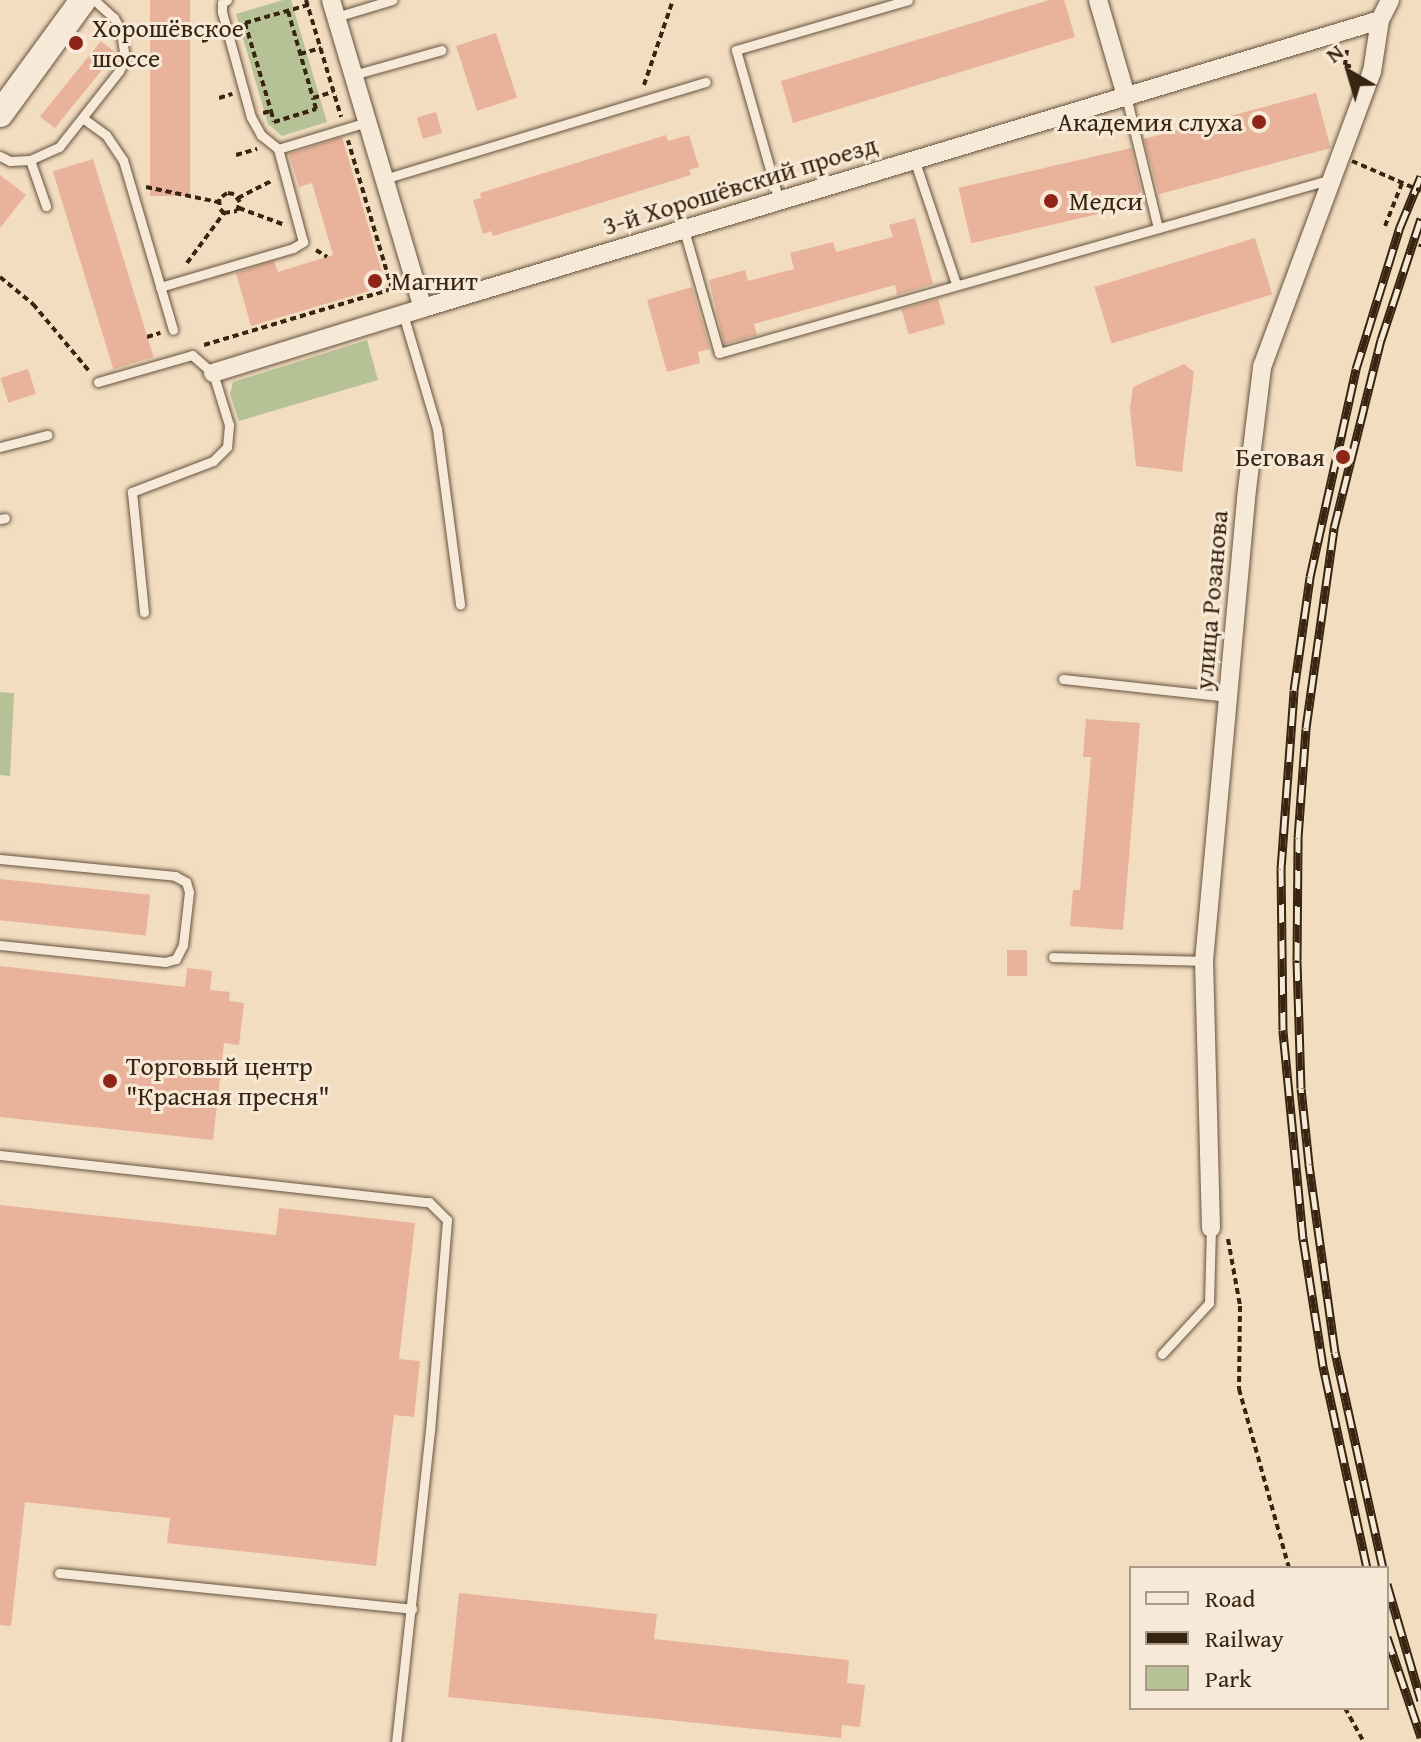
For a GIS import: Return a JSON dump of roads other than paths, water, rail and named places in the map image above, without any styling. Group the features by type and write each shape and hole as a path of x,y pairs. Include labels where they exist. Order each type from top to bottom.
{"street":[{"path":"0,114 83,0"},
{"path":"1098,0 1126,96"},
{"name":"улица Розанова","path":"1211,1219 1204,961 1246,498 1262,367 1372,72 1380,20 1390,0"},
{"path":"333,8 423,308"},
{"name":"3-й Хорошёвский проезд","path":"213,373 1380,20"}],"lane":[{"path":"0,156 10,161 30,160 59,147 84,119 125,59 121,31 114,18 94,0"},
{"path":"160,287 293,248 303,242 278,149 261,135 251,117 226,29 222,3 227,0"},
{"path":"333,8 392,0"},
{"path":"779,201 736,50 908,0"},
{"path":"353,75 442,50"},
{"path":"384,179 706,82"},
{"path":"1126,96 1158,228"},
{"path":"84,119 115,146 173,330"},
{"path":"278,149 367,122"},
{"path":"914,159 956,284"},
{"path":"30,160 46,206"},
{"path":"684,230 719,353 1332,179"},
{"path":"403,314 437,429 460,604"},
{"path":"98,382 192,355 213,373 229,425 227,447 205,465 132,492 144,612"},
{"path":"1,444 47,435"},
{"path":"1063,679 1229,697"},
{"path":"0,859 175,876 186,882 189,892 183,945 176,959 165,962 0,945"},
{"path":"1053,957 1204,961"},
{"path":"0,1155 429,1202 447,1220 412,1609 396,1742"},
{"path":"1162,1354 1209,1303 1211,1219"},
{"path":"59,1573 412,1609"}],"railway":[{"path":"1367,1566 1323,1366 1303,1239 1283,1030 1281,869 1294,690 1310,577 1356,369 1400,227 1421,176"},
{"path":"1383,1566 1335,1352 1309,1164 1301,1088 1297,960 1298,838 1306,728 1334,528 1381,340 1421,218"},
{"path":"1389,1591 1421,1700"},
{"path":"1389,1643 1421,1737"}],"place":[{"name":"Хорошёвское шоссе","path":"76,43"},
{"name":"Академия слуха","path":"1259,122"},
{"name":"Медси","path":"1051,201"},
{"name":"Магнит","path":"375,281"},
{"name":"Беговая","path":"1343,457"},
{"name":"Торговый центр \"Красная пресня\"","path":"110,1081"}]}
